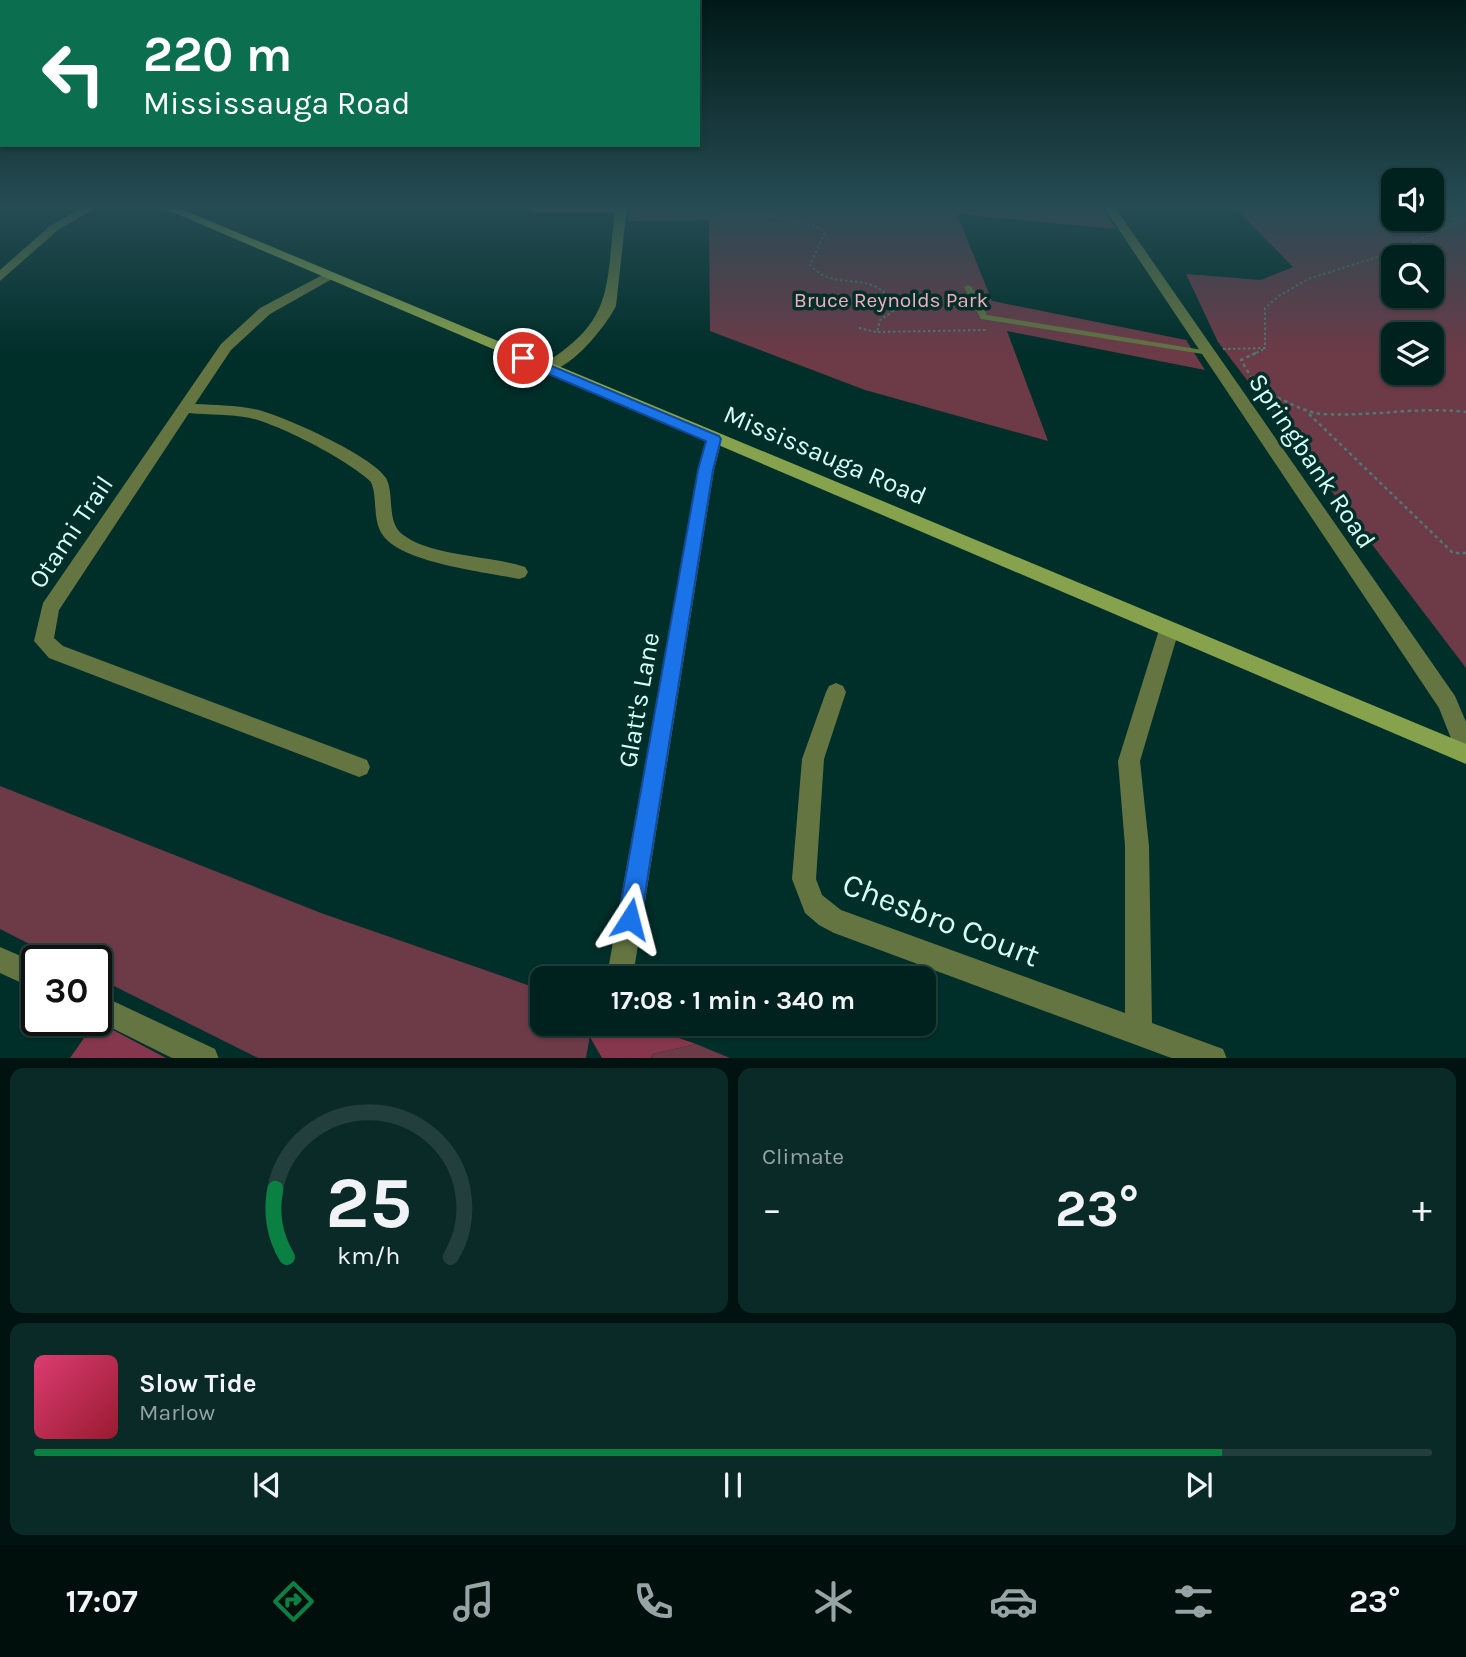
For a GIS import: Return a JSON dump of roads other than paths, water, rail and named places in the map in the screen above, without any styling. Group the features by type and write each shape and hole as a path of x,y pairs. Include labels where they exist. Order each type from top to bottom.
{"main road":[{"name":"Mississauga Road","path":"279,255 1466,754"}],"street":[{"path":"0,277 24,255"},
{"path":"547,368 566,356 603,321 609,306 615,255"},
{"name":"Springbank Road","path":"1142,255 1448,703 1466,749"},
{"name":"Otami Trail","path":"328,276 286,297 245,328 226,347 50,608 44,641 55,652 359,767"},
{"path":"186,408 256,414 273,421 370,469 383,492 383,517 386,527 394,537 408,546 519,572"},
{"name":"Glatt's Lane","path":"622,966 706,470 714,439"},
{"path":"1139,1031 1137,846 1129,761 1169,630"},
{"name":"Chesbro Court","path":"836,692 813,760 804,879 807,897 817,912 1210,1058"},
{"path":"0,960 21,970"},
{"path":"112,1014 203,1058"}],"lane":[{"path":"968,287 984,317 1208,351"}],"park label":[{"name":"Bruce Reynolds Park","path":"891,300"}]}
